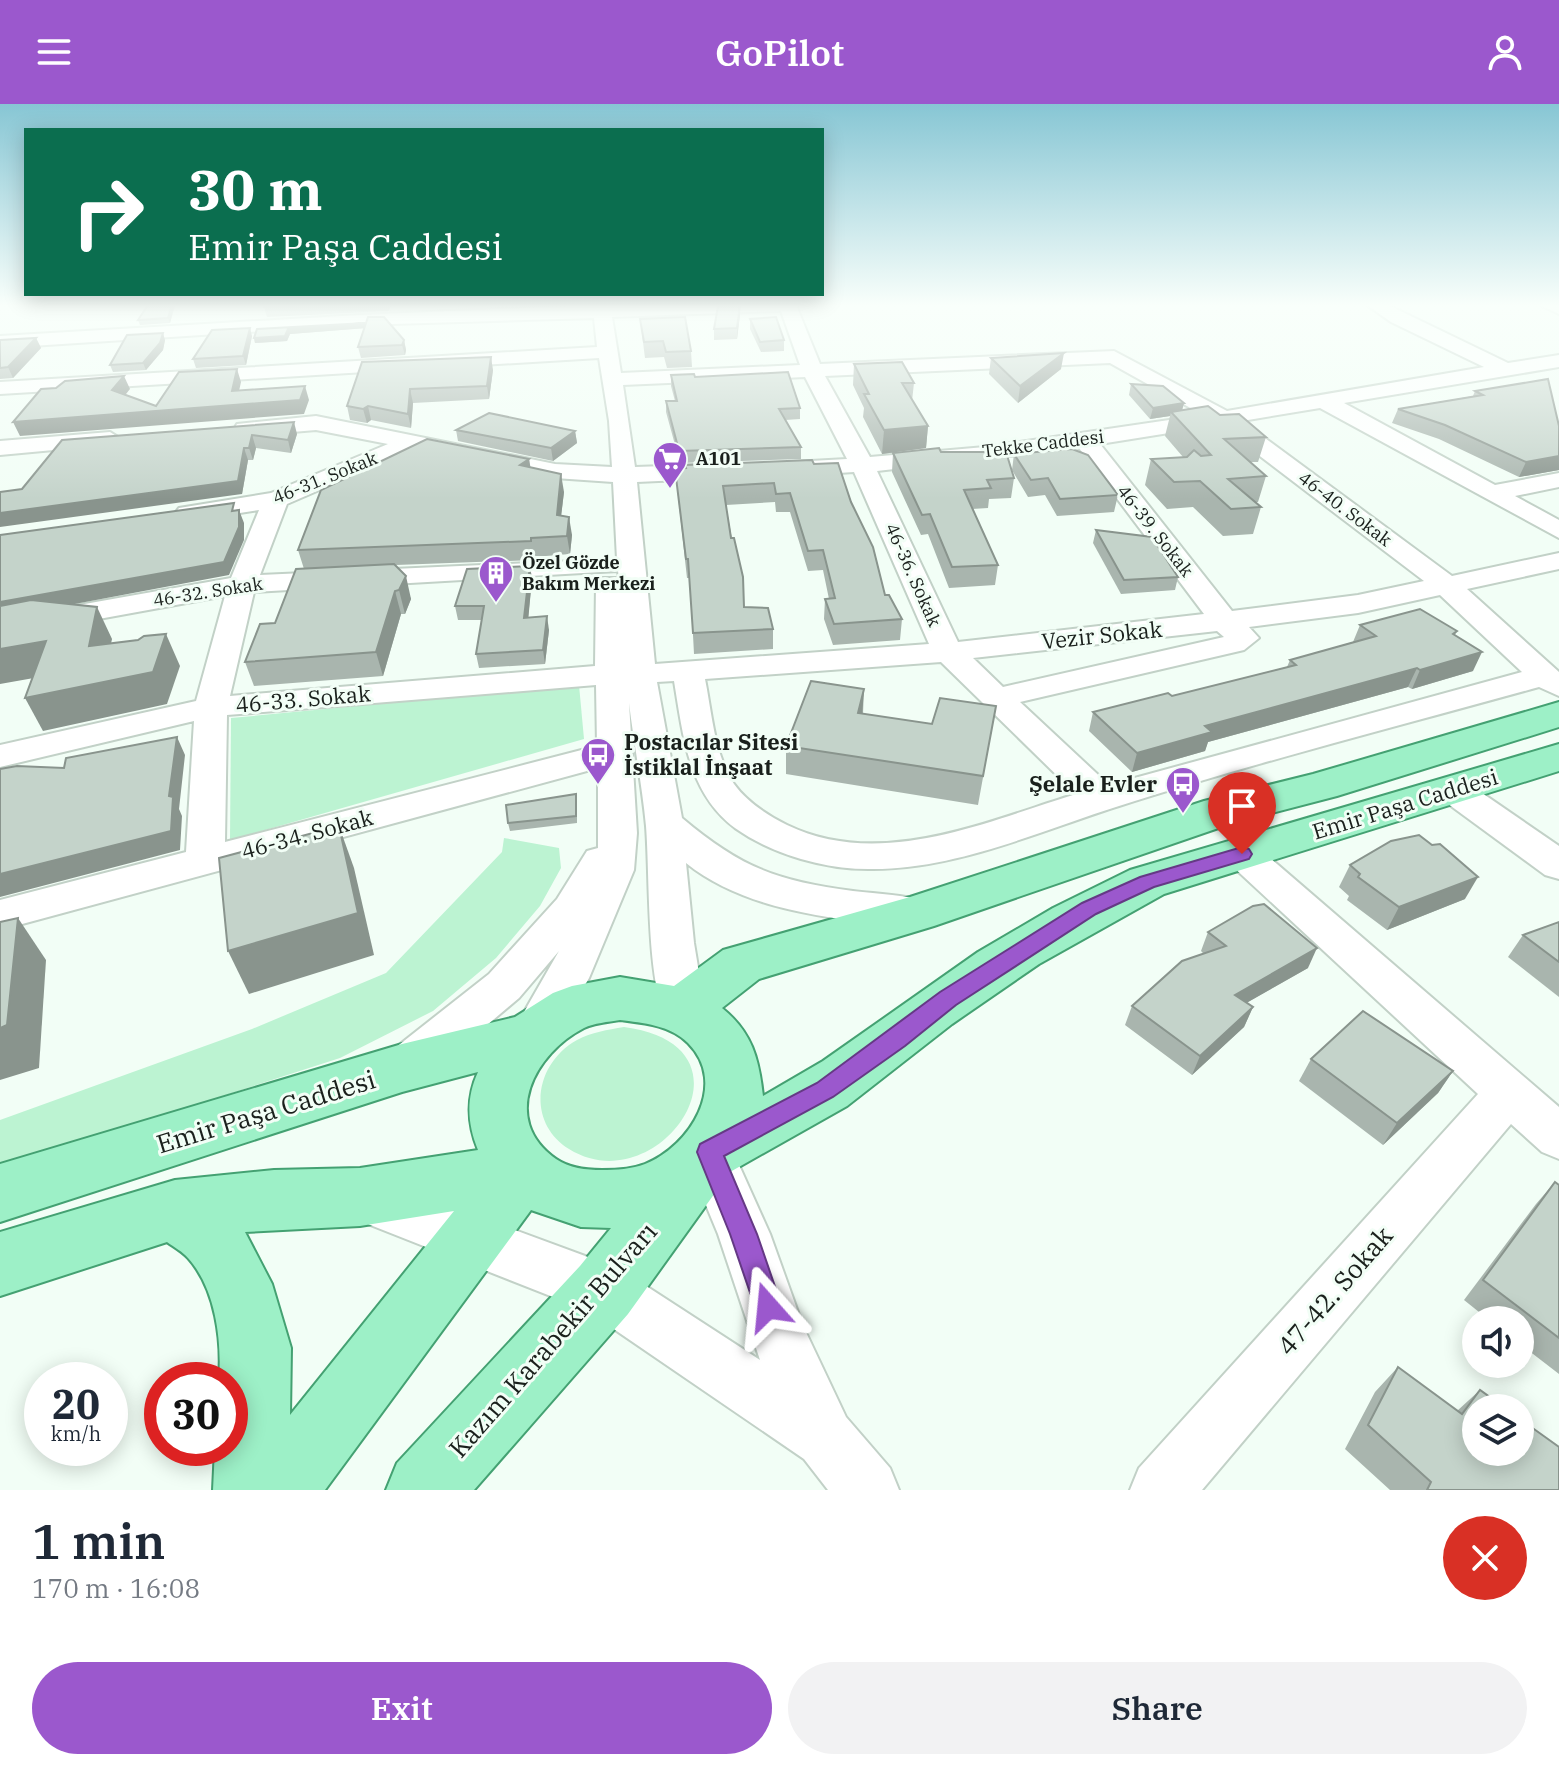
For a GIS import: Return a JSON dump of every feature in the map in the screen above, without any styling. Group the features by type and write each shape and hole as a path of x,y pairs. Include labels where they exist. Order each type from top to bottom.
{"main road":[{"name":"Emir Paşa Caddesi","path":"683,1009 741,964 917,913 1220,812 1322,786 1554,692"},
{"name":"Emir Paşa Caddesi","path":"709,1152 825,1090 897,1040 948,999 1089,909 1147,882 1559,757"},
{"path":"643,998 683,1009 704,1023 722,1043 734,1077 730,1115 709,1152 664,1186 617,1199 570,1195 549,1187 524,1171 510,1154 502,1136 498,1099 511,1062 532,1035 563,1013 602,1000 643,998"},
{"name":"Emir Paşa Caddesi","path":"0,1193 402,1068 532,1035"},
{"name":"Kazım Karabekir Bulvarı","path":"424,1490 604,1290 709,1152"},
{"path":"0,1264 175,1210 274,1199 360,1197 524,1171"},
{"path":"278,1490 524,1171"},
{"path":"175,1210 211,1236 239,1284 256,1348 251,1490"}],"street":[{"path":"10,388 42,370"},
{"path":"330,375 333,370"},
{"path":"10,388 394,370"},
{"path":"532,1035 568,978 615,870 618,833 615,752 625,674 623,475 612,370"},
{"name":"46-40. Sokak","path":"813,372 860,370"},
{"name":"46-40. Sokak","path":"1137,370 1222,417 1445,584 1554,692"},
{"name":"Tekke Caddesi","path":"773,469 863,466 1085,440 1506,370"},
{"path":"614,379 813,372"},
{"name":"46-36. Sokak","path":"813,372 863,466 948,652 1102,799"},
{"path":"1326,402 1559,530"},
{"path":"221,430 318,416 410,443 555,471 623,475 743,471"},
{"path":"0,448 126,438"},
{"name":"46-39. Sokak","path":"996,698 1233,644 1244,638 1224,621 1085,440"},
{"name":"46-31. Sokak","path":"169,515 276,500 410,443"},
{"path":"623,475 610,565 625,674 664,823 673,943 683,1009"},
{"path":"1492,493 1559,480"},
{"path":"205,861 211,707 242,584 276,500"},
{"name":"Vezir Sokak","path":"625,674 948,652 1224,621 1358,604 1559,561"},
{"name":"46-32. Sokak","path":"0,628 242,584 610,565"},
{"path":"688,671 707,762 718,789 734,808 763,827 820,850 872,856 901,854 959,842 1102,799 1554,692"},
{"name":"46-33. Sokak","path":"0,756 211,707 625,674"},
{"name":"46-34. Sokak","path":"0,915 615,752"},
{"path":"1453,790 1559,865"},
{"path":"664,823 713,864 757,884 859,907 917,913"},
{"path":"402,1068 504,986 571,909 618,833"},
{"path":"1242,854 1559,1137"},
{"name":"47-42. Sokak","path":"1161,1490 1510,1092"},
{"path":"709,1152 744,1234 778,1336 825,1438 868,1490"},
{"path":"360,1197 604,1290 825,1438"}],"green space":[{"path":"579,685 584,739 230,840 231,718"},
{"path":"504,838 559,848 561,868 540,906 496,958 433,1011 340,1058 0,1168 0,1120 252,1029 386,973 502,852"},
{"path":"624,1027 667,1040 689,1062 694,1089 684,1116 664,1140 636,1156 603,1161 569,1149 555,1138 541,1109 541,1093 544,1078 563,1050 588,1035"}],"building":[{"path":"237,370 232,391 305,386 300,400 13,422 41,389 56,388 65,381 124,376 112,390 156,406 179,372"},
{"path":"359,370 489,370 487,386 410,389 408,414 368,406 363,409 347,406"},
{"path":"857,370 906,370 914,383 902,383 928,426 884,430 864,394 869,394"},
{"path":"1003,370 1042,370 1020,386"},
{"path":"788,372 800,408 779,409 801,447 679,451 666,401 677,401 671,375 694,374 695,377"},
{"path":"1548,379 1559,426 1559,456 1526,462 1445,425 1398,409 1483,395 1475,391"},
{"path":"1131,384 1163,386 1184,403 1153,408"},
{"path":"1208,406 1220,415 1239,414 1266,437 1224,439 1266,476 1228,479 1261,507 1231,509 1200,481 1174,482 1151,459 1187,457 1194,450 1201,456 1211,455 1171,412"},
{"path":"489,413 575,431 551,448 456,430"},
{"path":"294,422 288,440 252,435 249,448 244,448 238,481 0,513 0,492 22,489 62,440"},
{"path":"427,439 529,459 520,465 561,474 557,515 569,517 567,536 531,538 531,541 298,550 321,490"},
{"path":"939,448 941,452 1006,452 1014,478 987,480 991,488 964,490 998,565 952,567 930,514 922,515 893,453"},
{"path":"1072,449 1088,455 1118,495 1060,499 1048,478 1031,480 1014,454"},
{"path":"812,460 814,464 838,463 851,502 873,547 885,595 889,595 902,619 834,624 825,599 835,598 823,550 808,551 790,493 776,494 774,483 723,486 731,538 734,538 743,577 744,607 768,608 773,629 693,633 688,559 675,469 686,468 685,465"},
{"path":"234,503 232,511 239,510 239,527 224,562 0,602 0,535"},
{"path":"1096,530 1152,537 1178,577 1124,580"},
{"path":"394,564 406,576 399,590 395,591 376,652 245,662 260,624 275,623 296,569"},
{"path":"530,566 524,618 547,616 543,650 476,654 484,606 455,606 467,569"},
{"path":"31,600 97,607 89,646 166,634 153,672 25,698 46,641 0,649 0,606"},
{"path":"1420,609 1457,631 1453,634 1482,652 1205,726 1212,732 1137,753 1093,712 1296,665 1290,660 1376,636 1360,625"},
{"path":"811,681 864,689 858,713 932,724 940,698 996,706 983,776 786,746"},
{"path":"177,737 169,796 173,797 171,831 0,874 0,769 17,766 64,768 66,758"},
{"path":"576,794 576,816 508,823 506,805"},
{"path":"339,826 358,913 228,951 219,858"},
{"path":"1419,835 1432,845 1440,844 1478,877 1399,907 1358,877 1360,874 1350,865 1391,841"},
{"path":"1264,904 1317,948 1235,995 1253,1007 1200,1056 1132,1006 1182,961 1226,946 1208,932 1253,906"},
{"path":"18,918 7,1025 0,1028 0,922"},
{"path":"1559,922 1559,962 1523,935"},
{"path":"1363,1011 1453,1071 1397,1123 1311,1059"},
{"path":"1555,1182 1559,1185 1559,1338 1534,1319 1534,1306 1517,1306 1483,1280"},
{"path":"1398,1367 1462,1414 1462,1466 1534,1466 1534,1429 1559,1447 1559,1490 1427,1490 1431,1482 1368,1425"}],"place":[{"name":"A101","path":"670,490"},
{"name":"Özel Gözde Bakım Merkezi","path":"496,604"},
{"name":"Postacılar Sitesi İstiklal İnşaat","path":"598,786"},
{"name":"Şelale Evler","path":"1183,815"}],"route":[{"path":"768,1307 744,1234 709,1152 825,1090 897,1040 948,999 1089,909 1147,882 1242,854"}]}
